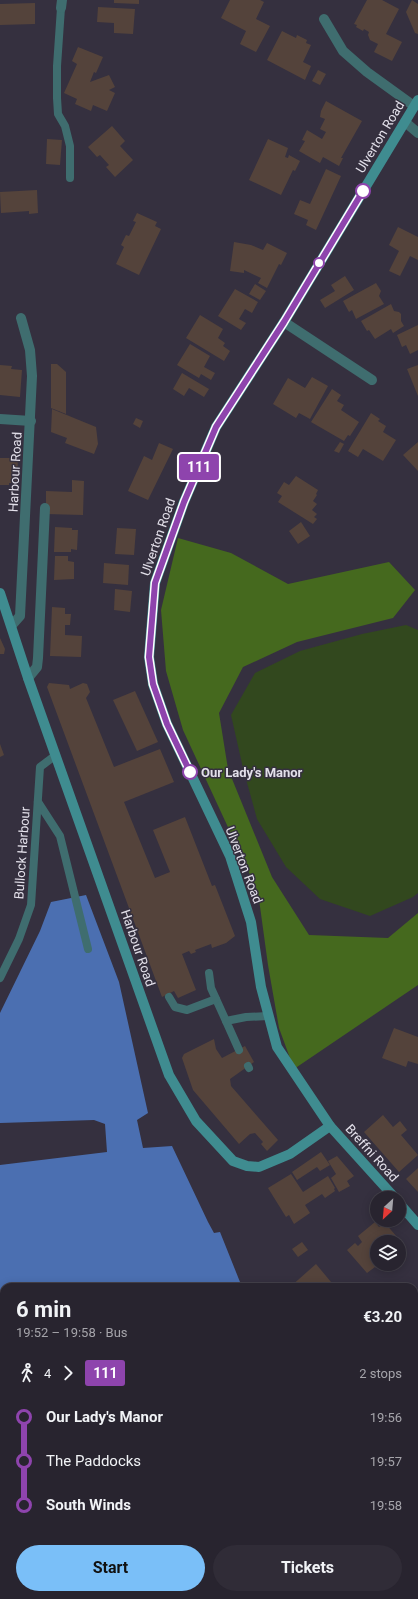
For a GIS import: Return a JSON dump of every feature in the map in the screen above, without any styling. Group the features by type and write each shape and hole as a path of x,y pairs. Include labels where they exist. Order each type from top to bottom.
{"main road":[{"name":"Ulverton Road","path":"330,1126 277,1047 261,987 251,922 230,856 167,724 153,684 149,657 155,583 184,502 216,427 284,322 416,103"},
{"name":"Harbour Road","path":"0,593 12,625 28,678 169,1075 196,1121 233,1161 247,1166 259,1167 290,1154 330,1126"},
{"name":"Breffni Road","path":"330,1126 389,1191"},
{"path":"406,1211 418,1225"}],"street":[{"path":"324,19 344,51 367,72 416,103"},
{"path":"404,122 418,133"},
{"name":"Harbour Road","path":"12,625 20,616 31,421 32,376 30,350 22,318"},
{"path":"284,322 372,380"},
{"path":"0,419 31,421"},
{"path":"28,678 37,667 45,508"}],"lane":[{"path":"62,4 57,98 58,114 65,126 70,146 70,178"},
{"name":"Bullock Harbour","path":"0,978 19,939 31,905 40,767 56,755"},
{"path":"38,802 60,836 88,949"},
{"path":"209,973 211,988 239,1050"},
{"path":"169,997 175,1007 187,1010 216,999"},
{"path":"226,1022 246,1017 268,1016"}],"green space":[{"path":"178,538 231,553 288,584 389,562 415,590 393,618 297,642 243,667 219,713 228,769 272,877 309,935 388,938 418,913 418,985 294,1069 279,1028 268,965 258,892 183,730 166,671 161,610"},
{"path":"406,625 418,630 418,893 413,897 370,916 320,899 286,867 257,819 243,768 231,715 255,673 300,651 362,634"}],"water":[{"path":"86,895 119,982 148,1113 137,1120 143,1148 172,1146 214,1233 220,1232 240,1283 0,1283 0,1165 107,1152 105,1124 94,1120 0,1123 0,1013 40,931 51,902"}],"building":[{"path":"114,0 139,0 139,4 114,3"},
{"path":"230,0 260,0 264,2 256,19 270,26 256,52 240,44 246,31 221,18"},
{"path":"367,0 382,0 399,9 386,34 402,42 392,61 374,52 378,44 370,40 368,35 369,32 364,29 363,31 354,24"},
{"path":"412,0 418,4 418,34 415,33 406,12"},
{"path":"35,3 35,24 0,25 0,4"},
{"path":"98,7 135,9 133,34 114,33 114,23 97,22"},
{"path":"282,31 296,38 297,35 307,40 306,43 311,45 303,62 311,66 305,80 267,60"},
{"path":"78,47 103,57 90,82 109,75 115,87 109,90 115,93 107,111 93,105 91,111 75,104 77,99 64,93 77,64 72,61"},
{"path":"318,70 326,74 320,85 312,81"},
{"path":"326,101 362,121 341,158 343,158 339,166 323,157 320,163 299,151 305,141 302,140 307,130 322,139 326,132 320,129 325,119 320,117"},
{"path":"112,126 125,141 120,146 133,160 115,177 106,167 109,165 100,155 97,157 88,147"},
{"path":"47,139 62,140 60,165 46,164"},
{"path":"268,139 288,148 285,157 288,158 289,155 300,161 295,171 293,170 281,195 249,180"},
{"path":"326,169 341,176 316,230 306,225 308,220 294,214 300,200 310,204"},
{"path":"37,190 38,213 29,214 29,211 1,213 0,192"},
{"path":"137,213 157,222 155,226 161,229 139,275 116,264 124,247 121,245 126,235 129,236 136,222 133,221"},
{"path":"398,227 418,237 418,260 410,256 400,276 389,271 399,251 389,245"},
{"path":"234,242 251,245 263,250 267,243 287,253 281,265 279,264 267,288 258,283 261,278 244,270 244,273 230,271"},
{"path":"345,276 354,290 325,308 320,300 335,291 331,285"},
{"path":"376,283 381,291 379,296 384,304 356,319 352,310 349,312 343,301"},
{"path":"255,284 266,291 260,300 249,294"},
{"path":"235,289 258,302 252,313 245,309 239,319 246,323 241,330 218,316"},
{"path":"391,304 394,311 401,314 401,321 404,326 393,333 391,329 375,339 369,330 367,331 361,321"},
{"path":"200,315 223,329 218,338 225,343 223,346 230,351 224,361 186,338"},
{"path":"418,325 418,350 410,354 406,345 402,347 397,335"},
{"path":"190,344 210,356 204,367 215,373 211,380 201,374 199,378 177,365"},
{"path":"51,364 57,364 66,372 66,414 51,408"},
{"path":"0,365 12,366 11,369 22,370 20,397 0,395"},
{"path":"418,365 418,396 407,369"},
{"path":"182,373 209,389 204,397 189,388 184,396 173,389"},
{"path":"312,377 328,386 310,419 299,413 296,418 273,404 288,378 305,388"},
{"path":"332,389 341,395 337,401 344,405 341,410 359,422 350,436 348,435 344,441 311,422"},
{"path":"52,409 96,427 98,444 94,454 65,443 67,438 51,432"},
{"path":"371,413 380,419 378,421 386,426 383,432 396,440 383,461 363,449 358,457 348,451"},
{"path":"136,418 143,421 140,428 133,424"},
{"path":"340,442 344,444 339,453 334,451"},
{"path":"418,442 418,471 403,455"},
{"path":"159,443 173,449 148,500 128,491 144,456 152,460"},
{"path":"0,458 18,458 17,483 0,485"},
{"path":"296,476 318,490 313,501 317,504 312,510 317,514 314,517 317,519 313,524 278,502 282,496 277,493 284,482 289,485"},
{"path":"72,480 84,481 83,515 46,514 46,491 72,492"},
{"path":"301,522 310,536 298,544 289,531"},
{"path":"55,527 72,528 72,530 78,530 77,550 71,549 71,552 54,552"},
{"path":"117,528 136,529 134,555 115,554"},
{"path":"55,556 68,556 68,561 74,562 74,579 54,580"},
{"path":"104,563 129,565 128,585 103,583"},
{"path":"115,589 132,591 130,612 114,610"},
{"path":"52,607 65,608 65,614 71,614 70,625 65,625 65,635 82,636 81,657 50,656"},
{"path":"0,638 5,649 4,654 0,654"},
{"path":"49,683 69,685 70,689 83,683 87,684 90,692 86,698 114,767 160,749 174,782 124,802 155,878 170,872 153,830 185,817 212,886 215,885 235,936 226,943 212,948 211,944 195,950 196,952 191,954 189,951 182,954 196,990 178,998 174,991 162,997 47,687"},
{"path":"135,691 158,742 137,751 113,700"},
{"path":"0,744 4,755 0,757"},
{"path":"394,1028 418,1037 418,1064 408,1061 406,1067 382,1058"},
{"path":"214,1039 216,1049 222,1058 245,1046 254,1062 230,1079 231,1086 278,1140 267,1151 261,1144 263,1142 255,1133 250,1134 239,1144 193,1090 182,1058 184,1054"},
{"path":"383,1115 393,1127 400,1121 407,1130 401,1135 418,1155 399,1172 364,1132"},
{"path":"321,1152 330,1165 320,1171 317,1167 297,1180 292,1172"},
{"path":"337,1156 354,1176 347,1181 350,1186 339,1192 331,1178 336,1174 328,1161"},
{"path":"418,1168 418,1192 406,1179"},
{"path":"291,1174 303,1192 328,1176 335,1188 335,1191 325,1198 322,1194 305,1205 310,1213 294,1224 289,1215 286,1217 268,1188"},
{"path":"370,1226 388,1227 395,1235 370,1235 370,1271 367,1273 347,1250 355,1243 358,1246 362,1242 358,1236"},
{"path":"302,1242 308,1250 298,1257 292,1249"},
{"path":"316,1264 331,1282 330,1283 295,1283"}],"bus line":[{"name":"111","path":"190,772 167,724 153,684 149,657 155,583 184,502 216,427 284,322 363,191"}],"place":[{"name":"Our Lady's Manor","path":"190,772"}]}
